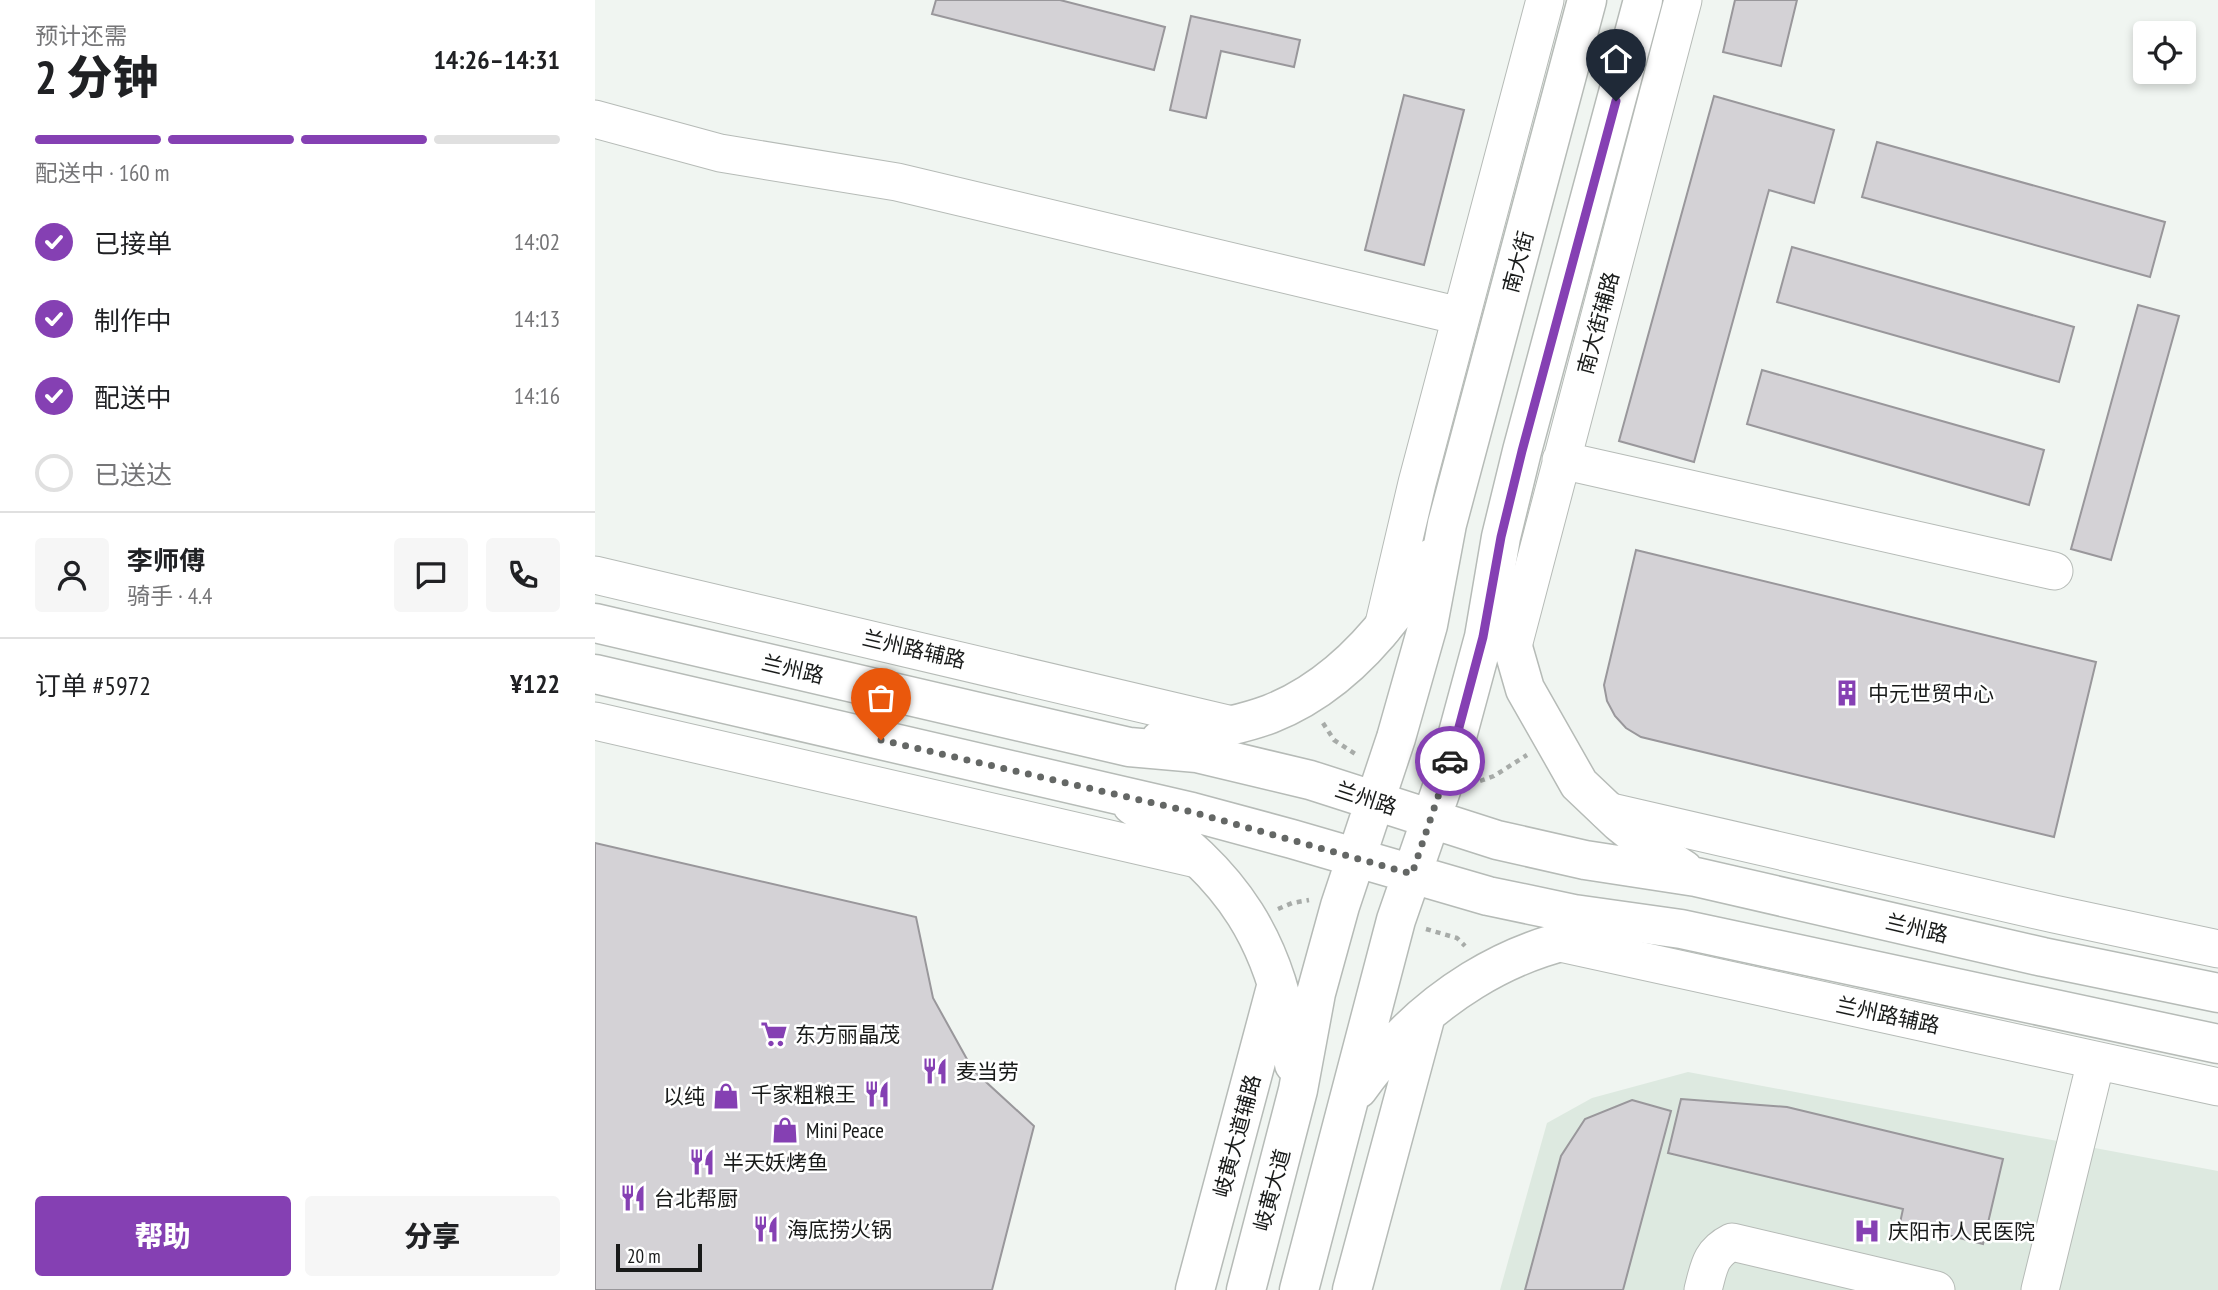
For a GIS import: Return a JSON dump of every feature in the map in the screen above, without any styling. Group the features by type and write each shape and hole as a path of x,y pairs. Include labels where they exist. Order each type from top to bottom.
{"main road":[{"name":"南大街","path":"1447,524 1587,0"},
{"path":"1299,1290 1396,920 1448,770 1483,637 1501,537 1525,439 1643,0"},
{"path":"1129,747 1269,714 1306,698 1344,670 1383,628 1429,564 1447,524"},
{"name":"岐黄大道","path":"1246,1290 1298,1090 1315,993 1396,738 1428,625 1447,524"},
{"path":"1501,537 1501,588 1513,646 1525,689 1552,739 1579,784 1607,811 1655,851 1696,877"},
{"name":"兰州路","path":"595,623 1129,747 1197,754 1310,780 1497,841 1585,860 1696,877 2043,957 2218,993"},
{"path":"595,674 1115,793 1280,835 1488,896 1574,914 1681,929 2218,1044"},
{"path":"1115,793 1176,836 1202,860 1230,891 1252,922 1277,982 1292,1046 1298,1090"},
{"path":"1349,1102 1397,1040 1453,992 1489,970 1547,945 1611,933 1681,929"},
{"name":"岐黄大道辅路","path":"1195,1290 1277,982"},
{"path":"1352,1290 1427,1012"}],"street":[{"path":"1383,628 1460,316 1545,0"},
{"name":"南大街辅路","path":"1513,646 1683,0"},
{"path":"595,119 720,153 897,182 1460,316"},
{"path":"1562,460 2054,572"},
{"name":"兰州路辅路","path":"595,575 1232,724"},
{"path":"595,721 1202,860"},
{"path":"1607,811 2218,949"},
{"name":"兰州路辅路","path":"1559,943 2218,1087"},
{"path":"2040,1290 2096,1061"},
{"path":"1703,1290 1709,1265 1717,1249 1732,1242 1936,1290"}],"shaded area":[{"name":"庆阳市人民医院","path":"1688,1072 2218,1171 2218,1290 1500,1290 1547,1123 1592,1098"}],"building":[{"path":"936,0 1060,0 1165,27 1154,70 932,14"},
{"path":"1735,0 1797,0 1781,66 1723,52"},
{"path":"1191,16 1300,40 1294,67 1221,51 1206,118 1170,110"},
{"path":"1404,95 1464,110 1424,265 1365,250"},
{"path":"1714,96 1834,130 1814,203 1769,190 1694,462 1619,441"},
{"path":"1877,142 2165,222 2150,277 1862,197"},
{"path":"1792,247 2074,327 2059,382 1777,302"},
{"path":"2138,305 2179,316 2111,560 2071,549"},
{"path":"1762,370 2044,450 2029,505 1747,424"},
{"name":"中元世贸中心","path":"1636,550 2096,662 2054,837 1641,737 1626,728 1607,701 1604,685"},
{"name":"东方丽晶茂","path":"595,843 916,917 933,998 973,1070 1034,1126 992,1290 595,1290"},
{"path":"1681,1099 1787,1107 2003,1159 1983,1244 1900,1223 1903,1209 1668,1153"},
{"path":"1632,1100 1671,1111 1623,1290 1525,1290 1561,1156 1585,1119"}],"way so far":[{"path":"881,740 1192,812 1412,874 1450,761"}],"place":[{"name":"中元世贸中心","path":"1847,693"},
{"name":"东方丽晶茂","path":"774,1034"},
{"name":"麦当劳","path":"935,1071"},
{"name":"千家粗粮王","path":"877,1094"},
{"name":"以纯","path":"726,1096"},
{"name":"Mini Peace","path":"785,1130"},
{"name":"半天妖烤鱼","path":"702,1162"},
{"name":"台北帮厨","path":"633,1198"},
{"name":"海底捞火锅","path":"766,1229"},
{"name":"庆阳市人民医院","path":"1867,1231"}],"route":[{"path":"1450,761 1483,637 1501,537 1522,451 1616,101"}]}
